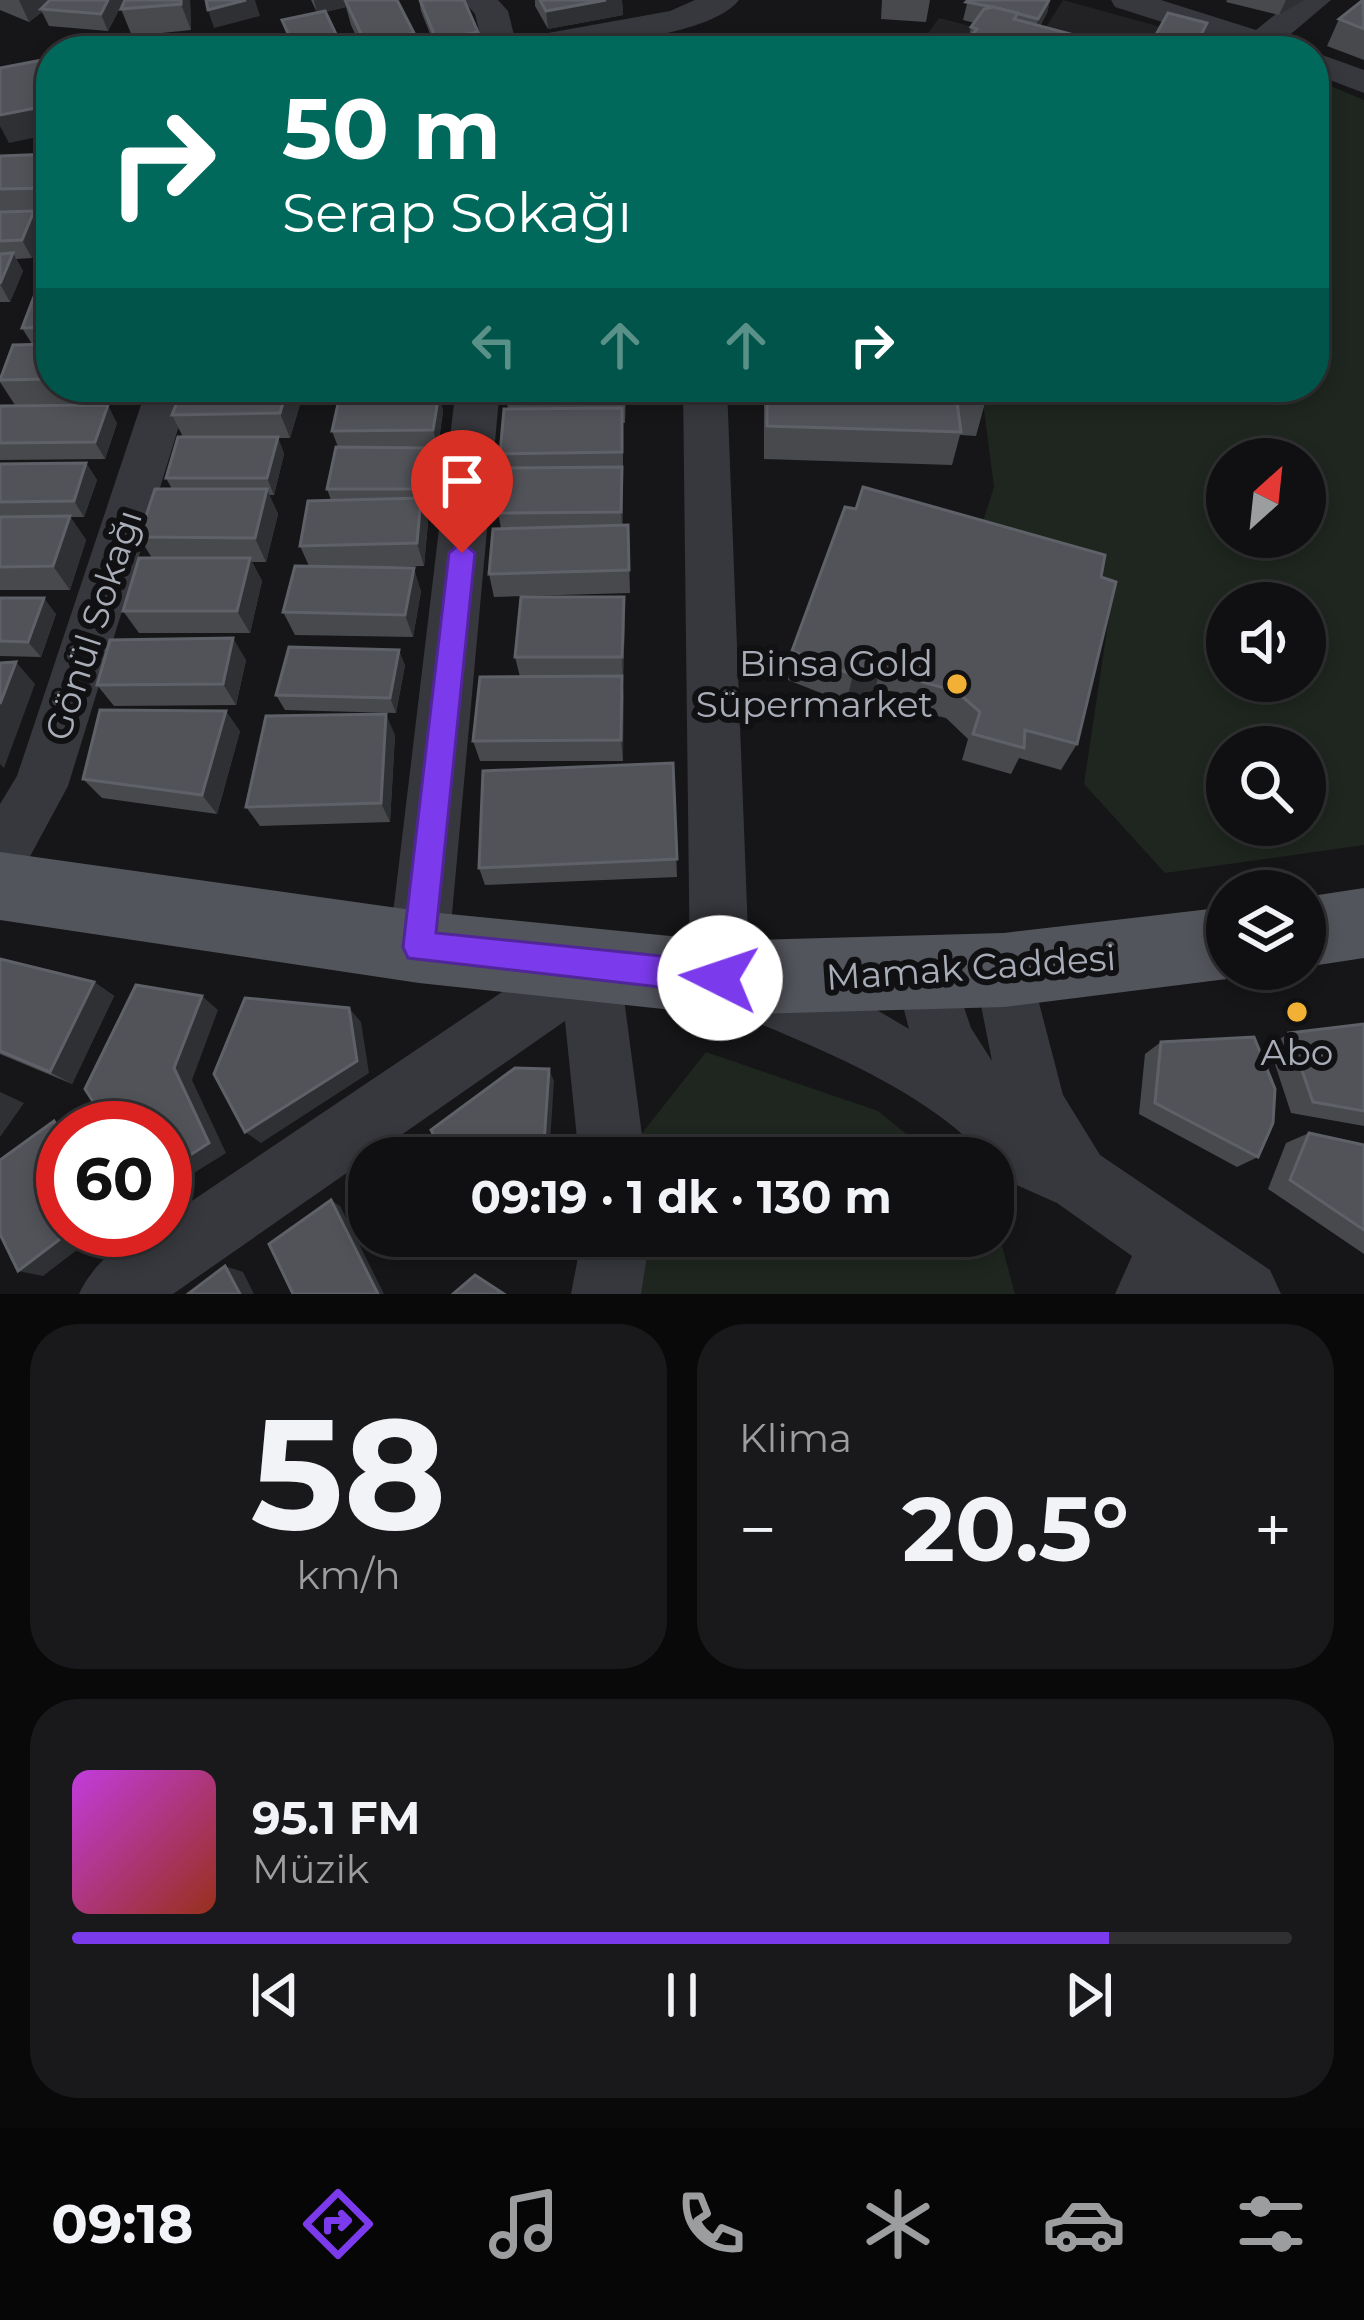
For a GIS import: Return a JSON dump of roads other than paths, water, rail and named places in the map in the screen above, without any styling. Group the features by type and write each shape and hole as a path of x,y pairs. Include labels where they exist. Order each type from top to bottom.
{"main road":[{"name":"Mamak Caddesi","path":"0,886 419,947 720,978 1004,970 1206,946"},
{"path":"1326,929 1364,923"}],"street":[{"path":"479,0 491,11 500,36"},
{"path":"684,35 723,0"},
{"path":"1127,0 1233,36"},
{"path":"1280,36 1315,0"},
{"path":"1329,68 1364,82"},
{"name":"Gönül Sokağı","path":"0,856 41,786 164,402"},
{"path":"419,947 476,402"},
{"path":"705,402 720,978 843,1024 986,1110"},
{"path":"114,1294 590,968 610,1137"},
{"path":"1004,970 1034,1109 1080,1180 1160,1270 1246,1294"},
{"path":"925,975 944,1043 986,1110 1028,1157 1080,1180"},
{"path":"606,1294 612,1257"}],"place":[{"name":"Binsa Gold Süpermarket","path":"957,684"},
{"name":"Abo","path":"1297,1012"}]}
